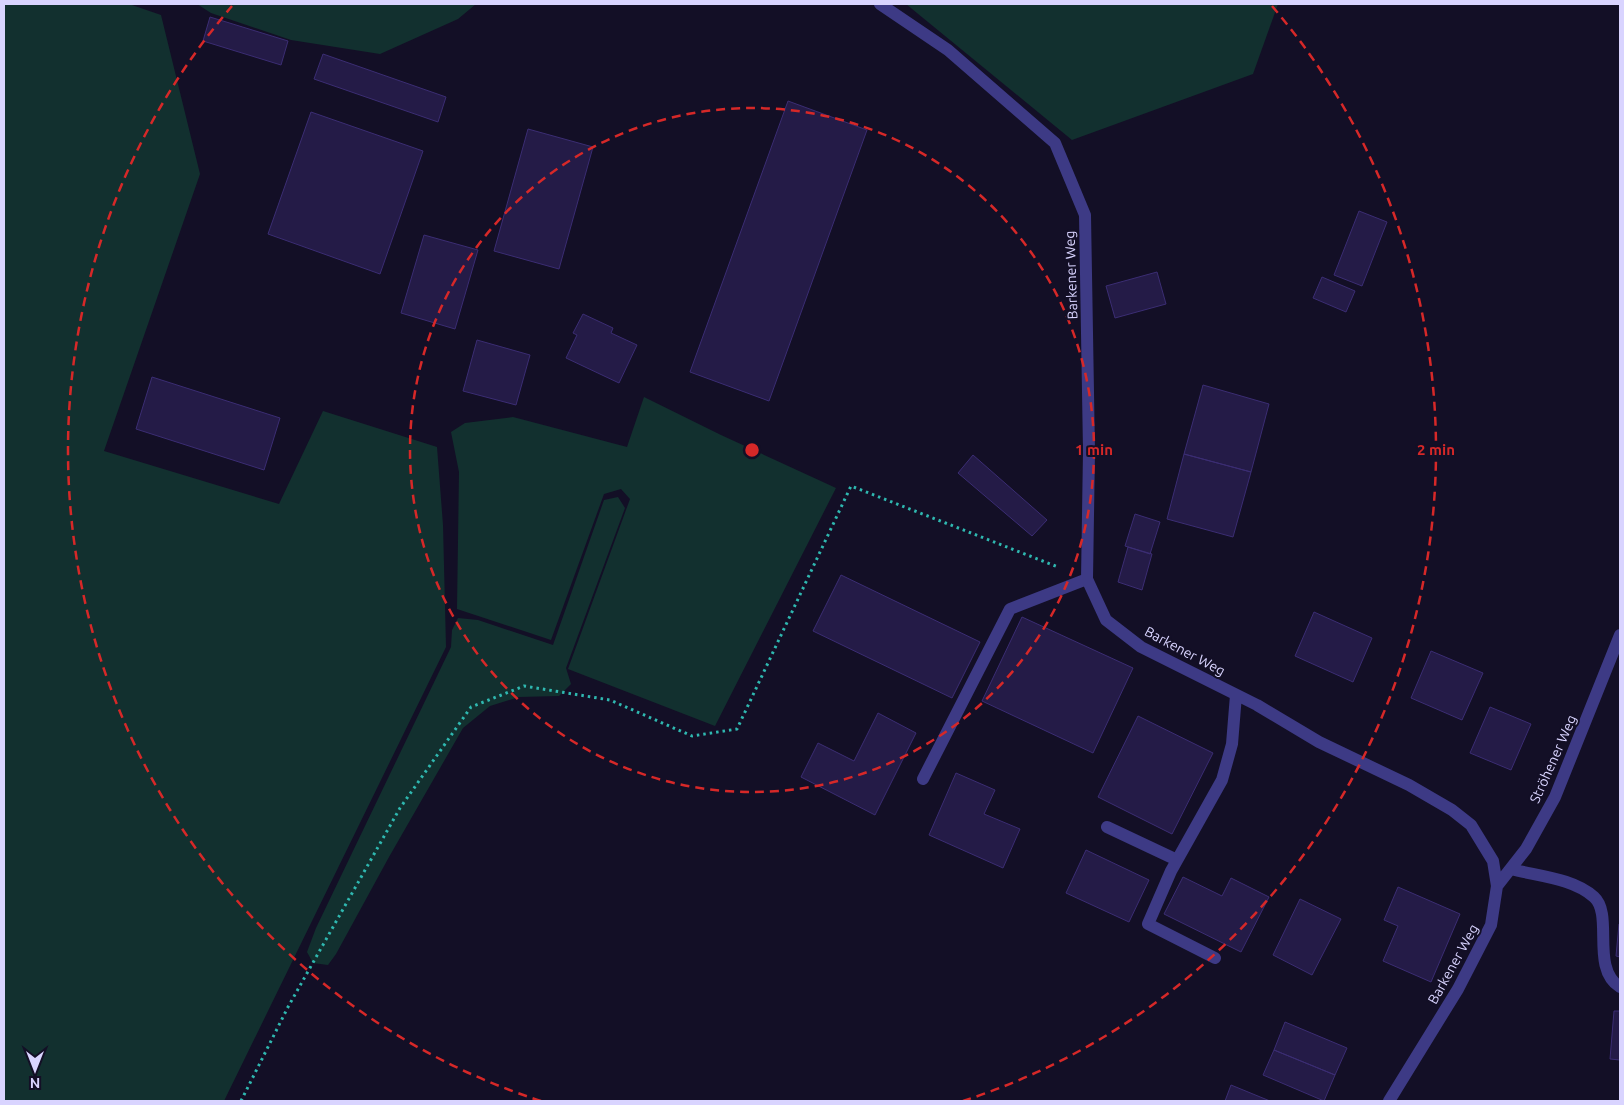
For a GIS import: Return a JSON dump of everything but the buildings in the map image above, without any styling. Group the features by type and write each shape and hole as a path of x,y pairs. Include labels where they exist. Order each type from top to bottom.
{"street":[{"name":"Barkener Weg","path":"880,4 948,50 1055,143 1085,215 1089,441 1087,579 1106,620 1141,647 1236,695 1319,742 1409,785 1452,810 1471,825 1493,861 1498,886 1491,925 1458,989 1389,1101"},
{"path":"923,779 1010,609 1087,579"},
{"name":"Ströhener Weg","path":"1498,886 1526,849 1555,797 1620,635"},
{"path":"1215,958 1148,924 1177,860 1222,780 1232,744 1236,695"},
{"path":"1107,827 1177,860"},
{"path":"1511,869 1576,885 1596,899 1600,909 1605,964 1610,976 1620,987"}],"path":[{"path":"241,1101 288,1007 400,808 471,707 524,686 610,700 692,736 737,729 851,486 1087,579"}],"green space":[{"path":"4,4 129,4 161,15 200,174 104,451 279,504 323,411 437,447 443,525 446,647 224,1101 4,1101"},
{"path":"197,4 476,4 458,19 380,54 291,40 211,13"},
{"path":"906,4 1278,4 1253,74 1072,140"},
{"path":"644,397 836,488 715,726 568,669 630,499 621,489 604,494 551,640 457,609 459,472 451,432 465,423 513,417 627,447"},
{"path":"618,497 625,508 566,668 571,684 559,696 519,697 490,706 463,728 336,954 328,965 313,963 307,952 316,928 451,647 452,630 458,618 478,620 553,645 604,500"}]}
